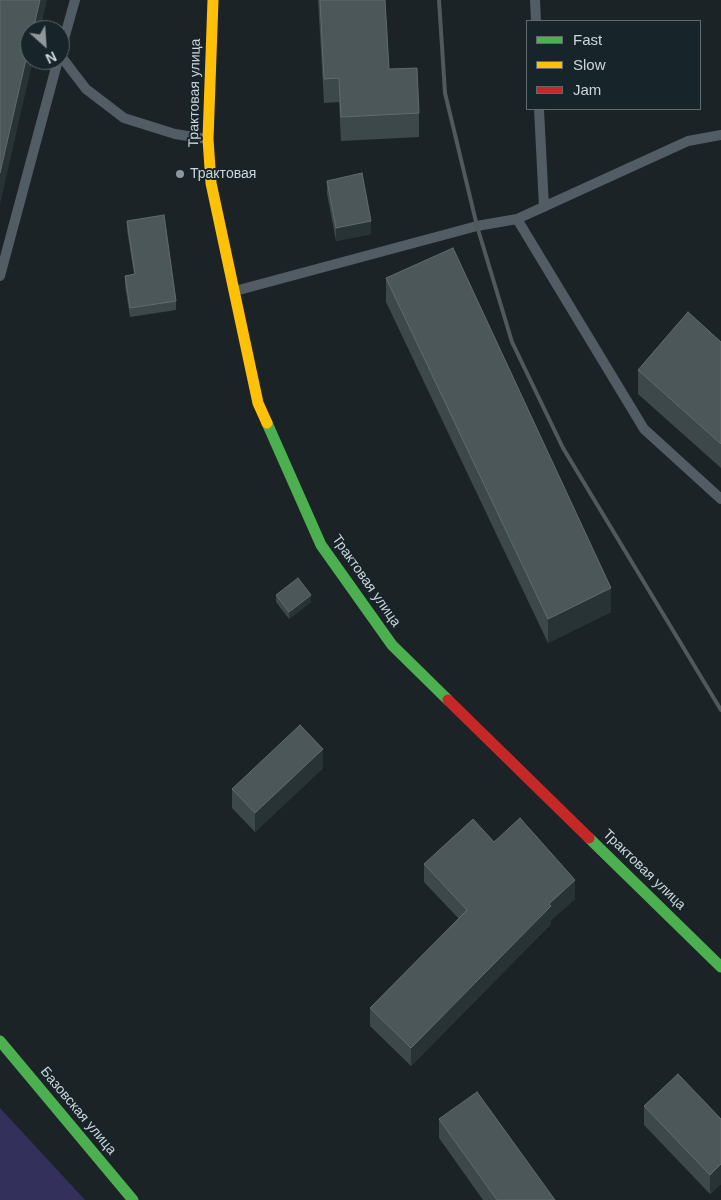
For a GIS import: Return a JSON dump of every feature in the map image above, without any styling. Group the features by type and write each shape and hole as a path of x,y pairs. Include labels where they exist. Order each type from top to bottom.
{"main road":[{"name":"Трактовая улица","path":"214,0 208,139 211,183 258,403 317,536 392,645 721,967"},
{"name":"Базовская улица","path":"0,1041 133,1200"}],"lane":[{"path":"69,20 75,0"},
{"path":"535,0 536,20"},
{"path":"70,67 86,89 124,118 175,134 208,139"},
{"path":"0,276 55,70"},
{"path":"539,110 544,207"},
{"path":"234,292 477,226 517,219 688,142 721,135"},
{"path":"517,219 644,429 721,499"}],"shaded area":[{"path":"0,1108 85,1200 0,1200"}],"building":[{"path":"0,0 40,0 35,20 20,20 20,70 24,70 0,173"},
{"path":"320,0 385,0 389,69 417,68 419,113 341,117 339,78 324,79"},
{"path":"362,173 371,221 336,228 327,181"},
{"path":"164,215 176,301 130,308 125,276 135,274 127,221"},
{"path":"453,248 611,588 548,619 386,278"},
{"path":"688,312 721,342 721,444 638,370"},
{"path":"298,578 311,595 289,612 276,595"},
{"path":"300,725 323,749 255,813 232,789"},
{"path":"520,818 575,880 549,904 551,906 411,1048 370,1008 467,910 424,864 473,819 494,842"},
{"path":"678,1074 721,1119 721,1164 710,1175 644,1106"},
{"path":"477,1092 555,1200 497,1200 439,1119"}],"railway":[{"path":"439,0 445,93 477,226 512,342 563,448 721,710"}],"traffic: fast":[{"path":"267,423 321,545 392,645 448,700"},
{"path":"589,838 721,967"},
{"path":"0,1041 133,1200"}],"traffic: slow":[{"path":"213,0 208,139 211,183 258,403 267,423"}],"traffic: jam":[{"path":"448,700 589,838"}],"place":[{"name":"Трактовая","path":"180,174"}]}
